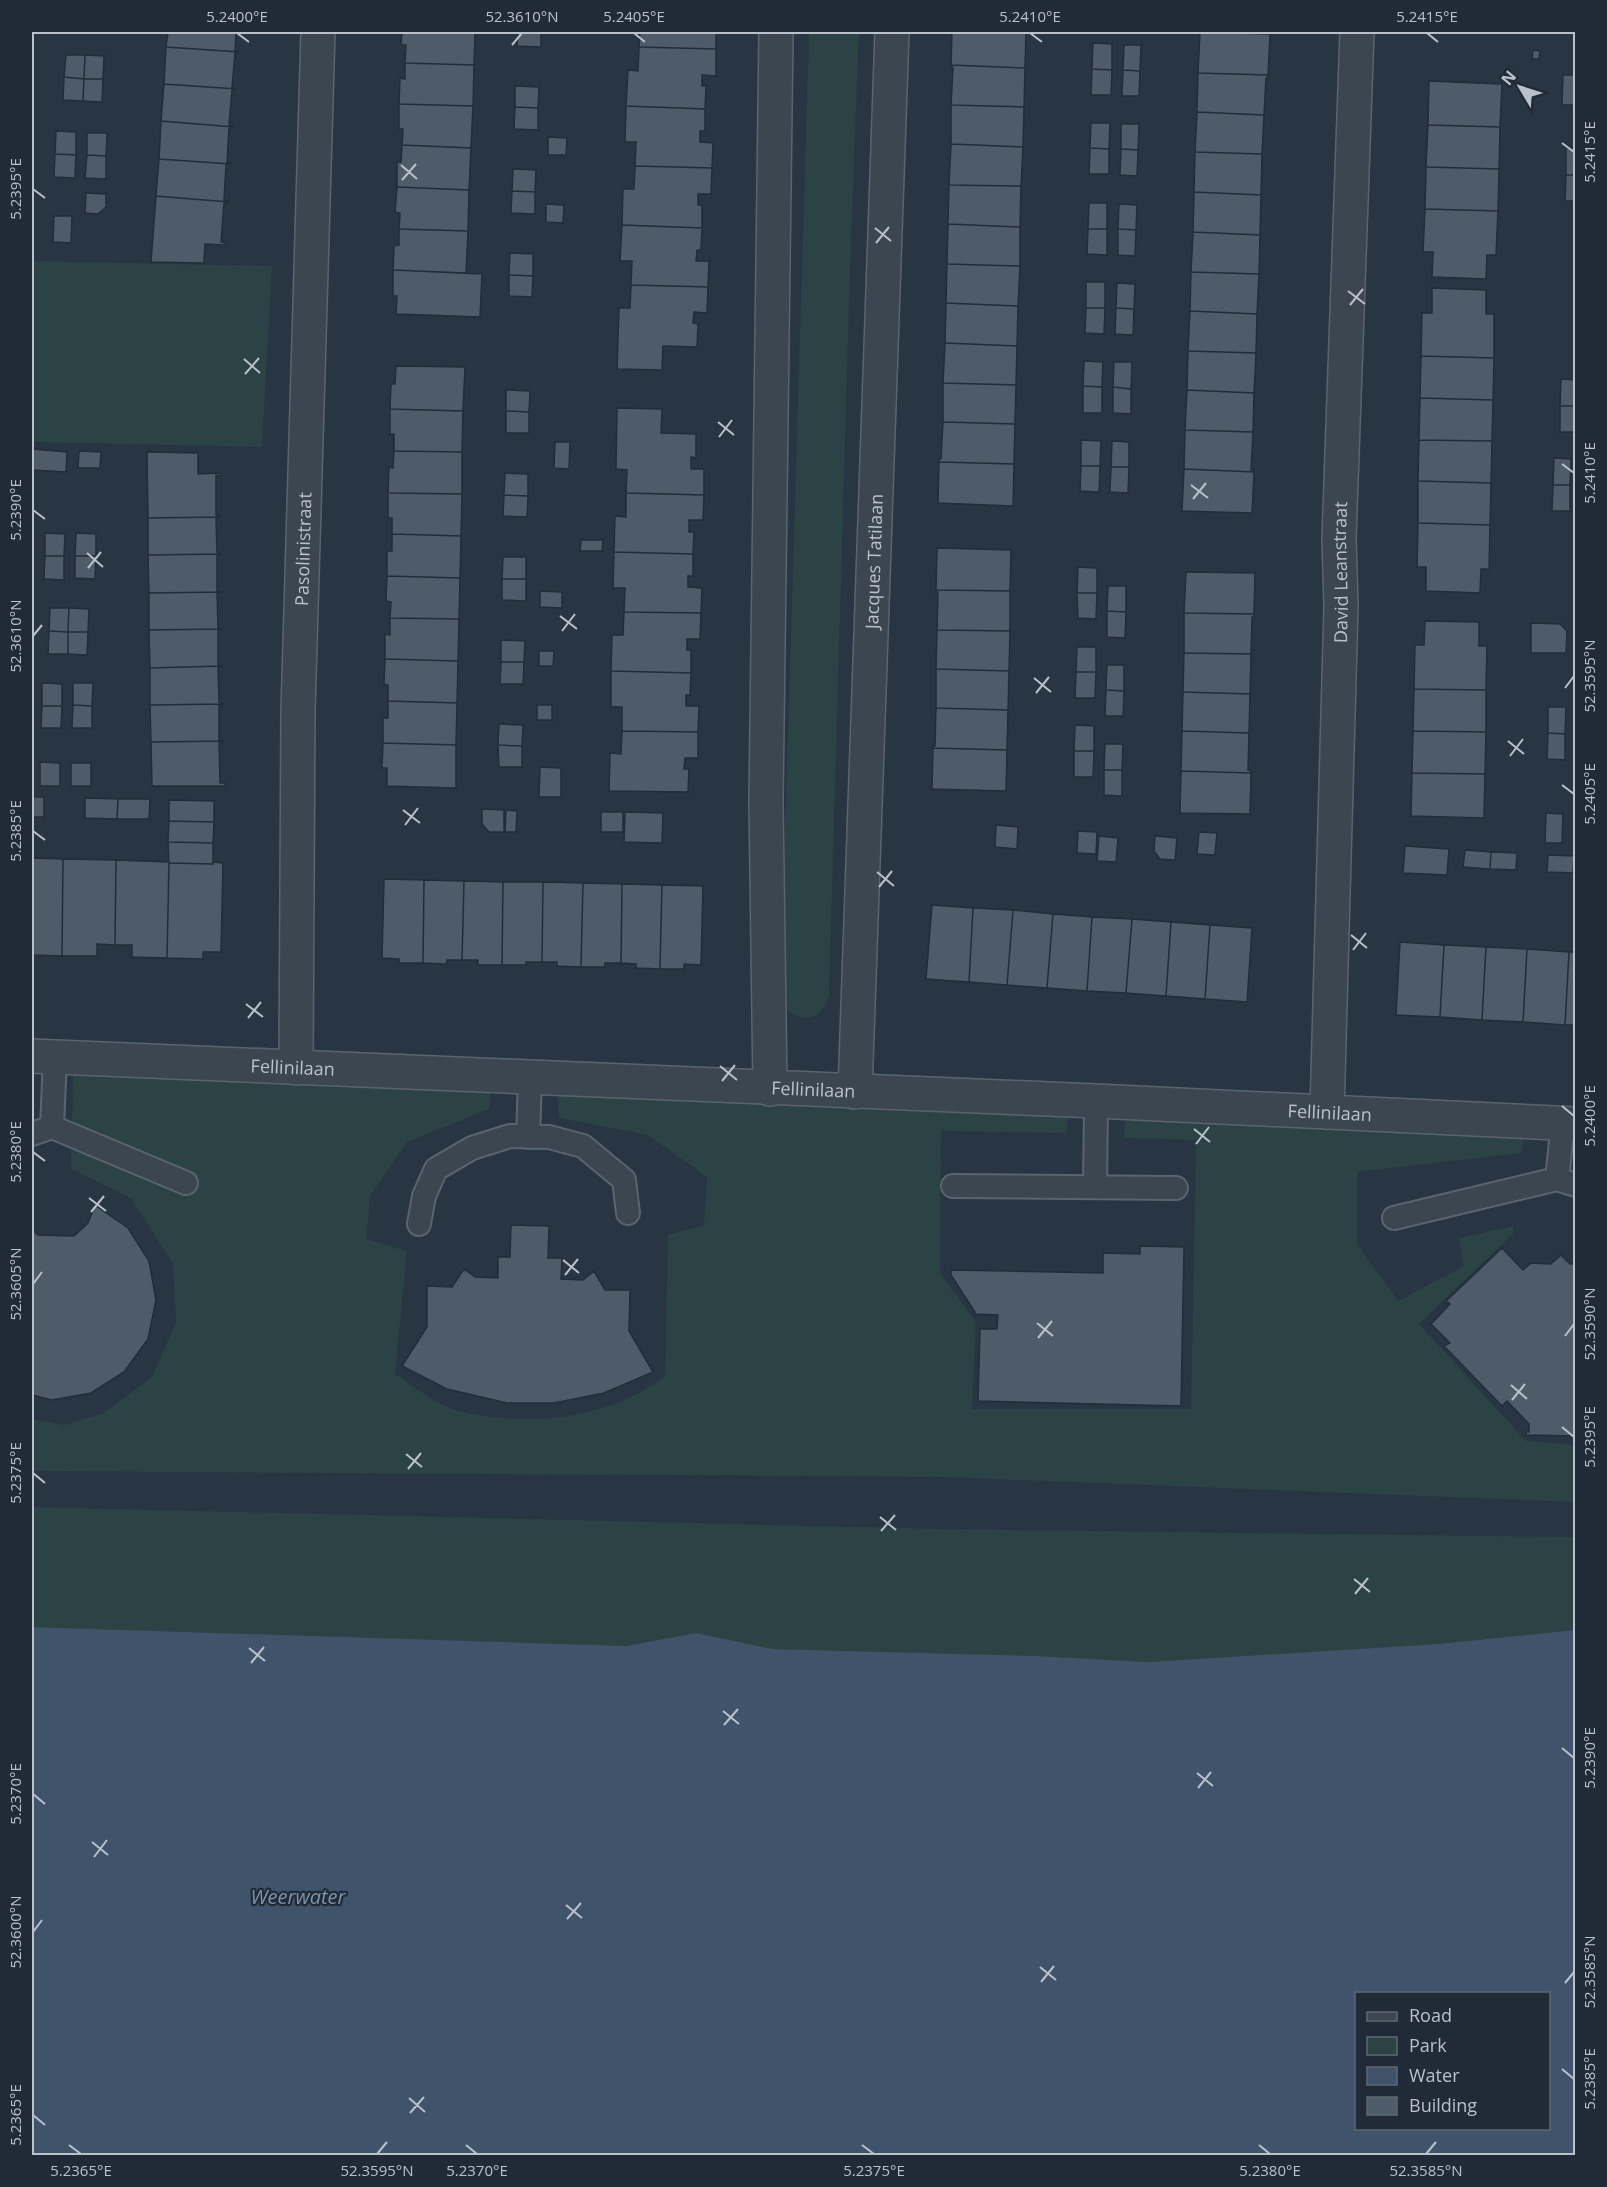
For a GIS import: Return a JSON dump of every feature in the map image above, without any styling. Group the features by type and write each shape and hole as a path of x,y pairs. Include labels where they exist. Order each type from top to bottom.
{"street":[{"name":"Pasolinistraat","path":"296,1068 298,711 318,32"},
{"path":"770,1089 766,801 776,32"},
{"name":"Jacques Tatilaan","path":"855,1092 892,32"},
{"name":"David Leanstraat","path":"1327,1112 1341,606 1340,538 1357,32"},
{"name":"Fellinilaan","path":"43,1057 1569,1123"}],"lane":[{"name":"Fellinilaan","path":"43,1057 42,1130 186,1182"},
{"path":"528,1137 530,1078"},
{"path":"1095,1187 1096,1101"},
{"name":"Fellinilaan","path":"1394,1218 1566,1182 1569,1123"},
{"path":"419,1224 424,1196 436,1169 472,1148 510,1136 549,1137 582,1146 624,1180 628,1213"},
{"path":"953,1186 1176,1188"}],"green space":[{"path":"809,32 859,32 829,996 820,1012 806,1018 792,1013 780,999"},
{"path":"32,261 272,266 262,447 32,442"},
{"path":"73,1067 492,1085 489,1109 407,1142 370,1196 366,1239 407,1251 395,1374 451,1408 485,1416 512,1419 540,1419 594,1410 643,1391 665,1376 668,1235 704,1225 707,1177 648,1135 559,1118 557,1092 1068,1110 1067,1133 941,1131 940,1273 976,1322 972,1409 1191,1409 1196,1140 1124,1138 1125,1111 1525,1134 1521,1153 1357,1172 1357,1244 1398,1301 1464,1266 1459,1238 1514,1226 1513,1234 1419,1324 1526,1441 1575,1445 1576,1502 945,1477 32,1471 32,1419 64,1425 103,1413 152,1377 176,1322 173,1264 131,1198 71,1169"},
{"path":"32,1507 943,1529 1575,1537 1575,1630 1437,1644 1148,1662 1036,1656 773,1649 696,1633 626,1646 32,1627"}],"water":[{"name":"Weerwater","path":"32,1627 626,1646 696,1633 773,1649 1036,1656 1148,1662 1437,1644 1575,1630 1575,2155 32,2155"}],"building":[{"path":"168,32 236,32 235,50 240,52 166,47"},
{"path":"402,32 475,32 474,65 405,63 406,45 401,45"},
{"path":"518,32 541,32 541,47 517,46"},
{"path":"640,32 716,32 716,49 639,47"},
{"path":"952,32 1026,32 1025,68 951,65"},
{"path":"1200,32 1270,34 1268,75 1198,73"},
{"path":"1093,43 1112,44 1112,70 1092,69"},
{"path":"1124,45 1141,45 1140,71 1123,70"},
{"path":"166,47 240,52 235,53 232,88 237,89 164,84"},
{"path":"639,47 716,49 716,76 702,75 702,86 706,86 705,109 626,106 628,70 638,71"},
{"path":"1533,50 1540,51 1539,59 1532,59"},
{"path":"66,55 85,55 84,79 64,77"},
{"path":"85,55 104,56 103,79 84,79"},
{"path":"405,63 474,65 473,106 399,104 400,78 405,79"},
{"path":"951,65 1025,68 1024,107 951,105 953,68"},
{"path":"1092,69 1112,70 1111,95 1091,95"},
{"path":"1123,70 1140,71 1139,96 1122,96"},
{"path":"1198,73 1268,75 1264,115 1197,112"},
{"path":"1563,75 1576,75 1576,105 1562,105"},
{"path":"64,77 84,79 83,101 63,100"},
{"path":"84,79 103,79 102,102 83,101"},
{"path":"1429,81 1502,84 1500,127 1428,125"},
{"path":"164,84 237,89 232,90 229,125 234,127 161,121"},
{"path":"515,86 539,87 538,108 515,107"},
{"path":"399,104 473,106 471,148 402,145 403,129 399,129"},
{"path":"951,105 1024,107 1023,147 951,144"},
{"path":"626,106 705,109 705,131 700,131 700,142 713,143 712,168 635,166 636,142 625,142"},
{"path":"515,107 538,108 538,130 514,129"},
{"path":"1197,112 1264,115 1262,154 1195,152"},
{"path":"161,121 234,127 229,127 227,163 232,163 231,164 159,159"},
{"path":"1091,123 1110,123 1109,149 1090,148"},
{"path":"1121,124 1139,124 1138,150 1121,149"},
{"path":"1428,125 1500,127 1499,169 1426,167"},
{"path":"56,131 76,132 76,155 55,154"},
{"path":"87,133 107,133 106,156 87,155"},
{"path":"548,137 567,138 566,155 548,155"},
{"path":"951,144 1023,147 1021,186 949,185"},
{"path":"402,145 471,148 469,190 397,187 397,162 401,162"},
{"path":"1090,148 1109,149 1109,174 1089,174"},
{"path":"1566,148 1576,148 1576,175 1566,175"},
{"path":"1121,149 1138,150 1137,176 1120,175"},
{"path":"1195,152 1262,154 1261,195 1194,192"},
{"path":"55,154 76,155 75,178 54,177"},
{"path":"87,155 106,156 106,179 85,178"},
{"path":"159,159 231,164 226,165 224,200 229,202 156,196"},
{"path":"635,166 712,168 711,194 698,194 698,205 702,205 702,228 622,225 623,189 634,189"},
{"path":"1426,167 1499,169 1498,211 1425,209"},
{"path":"513,169 536,170 535,192 512,191"},
{"path":"1566,175 1576,175 1576,201 1565,201"},
{"path":"949,185 1021,186 1020,227 948,224"},
{"path":"397,187 469,190 468,231 399,229 400,213 395,212"},
{"path":"512,191 535,192 535,214 511,213"},
{"path":"1194,192 1261,195 1260,235 1193,232"},
{"path":"86,193 106,194 106,207 98,214 85,213"},
{"path":"156,196 229,202 224,203 221,242 226,243 225,245 205,244 204,263 151,262"},
{"path":"1089,203 1107,203 1107,229 1088,229"},
{"path":"546,204 564,205 563,223 546,222"},
{"path":"1119,204 1137,205 1136,230 1118,229"},
{"path":"1425,209 1498,211 1496,255 1487,255 1486,279 1432,277 1433,252 1423,252"},
{"path":"54,216 72,216 71,243 53,242"},
{"path":"948,224 1020,227 1020,266 947,264"},
{"path":"622,225 702,228 701,250 697,250 696,261 709,261 708,287 631,285 632,261 620,261"},
{"path":"399,229 468,231 466,273 393,270 394,246 399,245"},
{"path":"1088,229 1107,229 1107,255 1087,254"},
{"path":"1118,229 1136,230 1135,256 1118,255"},
{"path":"1193,232 1260,235 1259,274 1191,272"},
{"path":"510,253 533,254 533,276 509,275"},
{"path":"947,264 1020,266 1018,306 946,303"},
{"path":"393,270 482,274 480,317 396,314 397,296 393,296"},
{"path":"1191,272 1259,274 1257,314 1190,311"},
{"path":"509,275 533,276 532,297 509,296"},
{"path":"1086,282 1105,282 1105,308 1086,308"},
{"path":"1117,283 1135,284 1134,309 1116,308"},
{"path":"631,285 708,287 707,313 694,312 693,323 698,324 697,347 663,346 662,370 617,369 619,308 630,308"},
{"path":"1432,288 1486,290 1486,314 1494,314 1494,358 1421,356 1422,313 1432,313"},
{"path":"946,303 1018,306 1017,346 945,343"},
{"path":"1086,308 1105,308 1104,334 1085,333"},
{"path":"1116,308 1134,309 1133,335 1115,334"},
{"path":"1190,311 1257,314 1256,353 1188,351"},
{"path":"945,343 1017,346 1016,385 943,383"},
{"path":"1188,351 1256,353 1254,393 1187,390"},
{"path":"1421,356 1494,358 1493,400 1420,398"},
{"path":"1084,361 1103,362 1102,387 1083,386"},
{"path":"1114,362 1132,362 1131,389 1113,387"},
{"path":"396,366 465,367 463,411 390,409 391,384 395,384"},
{"path":"1561,379 1576,380 1576,406 1560,406"},
{"path":"943,383 1016,385 1015,424 943,422"},
{"path":"1083,386 1102,387 1102,413 1083,413"},
{"path":"1113,387 1131,389 1131,414 1113,413"},
{"path":"506,390 530,391 529,412 506,411"},
{"path":"1187,390 1254,393 1253,432 1185,430"},
{"path":"1420,398 1493,400 1492,441 1419,440"},
{"path":"1560,406 1576,406 1576,432 1560,432"},
{"path":"617,408 662,409 661,433 696,434 696,458 691,457 691,469 704,469 704,495 626,493 627,470 616,469"},
{"path":"390,409 463,411 462,452 394,451 394,434 390,434"},
{"path":"506,411 529,412 529,433 506,433"},
{"path":"943,422 1015,424 1014,464 939,462"},
{"path":"1185,430 1253,432 1251,470 1254,472 1184,469"},
{"path":"1081,440 1101,441 1100,466 1081,466"},
{"path":"1419,440 1492,441 1491,483 1418,481"},
{"path":"1112,441 1129,442 1129,467 1111,467"},
{"path":"555,442 570,442 569,469 554,468"},
{"path":"32,449 67,452 66,472 32,470"},
{"path":"79,451 101,452 100,468 78,468"},
{"path":"394,451 462,452 462,494 388,493 389,467 393,468"},
{"path":"147,452 198,453 198,474 221,473 221,476 216,475 216,515 221,517 148,518"},
{"path":"1554,458 1571,459 1570,485 1553,485"},
{"path":"939,462 1014,464 1013,506 938,503"},
{"path":"1081,466 1100,466 1099,492 1080,491"},
{"path":"1111,467 1129,467 1128,493 1110,492"},
{"path":"1184,469 1254,472 1252,513 1182,511"},
{"path":"505,473 528,474 528,496 504,495"},
{"path":"1418,481 1491,483 1490,525 1418,523"},
{"path":"1553,485 1570,485 1570,511 1552,511"},
{"path":"388,493 462,494 461,536 392,534 392,518 388,518"},
{"path":"626,493 704,495 703,520 689,520 689,532 694,532 693,554 614,552 615,516 626,517"},
{"path":"504,495 528,496 527,517 503,516"},
{"path":"221,517 216,518 217,553 221,554 148,555 148,518"},
{"path":"1418,523 1490,525 1489,569 1481,569 1480,593 1426,591 1426,567 1417,567"},
{"path":"45,533 65,534 64,556 45,556"},
{"path":"76,533 96,534 96,556 75,556"},
{"path":"392,534 461,536 460,578 387,576 387,551 392,551"},
{"path":"581,540 603,540 602,551 580,551"},
{"path":"937,548 1011,550 1010,591 936,590"},
{"path":"614,552 693,554 693,576 688,576 688,587 702,588 701,613 624,612 625,588 613,588"},
{"path":"221,554 217,556 217,591 222,592 149,593 148,555"},
{"path":"45,556 64,556 64,580 44,579"},
{"path":"75,556 96,556 95,579 75,578"},
{"path":"503,557 526,557 526,579 502,579"},
{"path":"1078,567 1097,568 1097,593 1077,593"},
{"path":"1186,572 1255,573 1254,614 1184,613"},
{"path":"387,576 460,578 459,619 390,618 391,602 386,601"},
{"path":"502,579 526,579 526,601 502,600"},
{"path":"1108,586 1126,586 1126,612 1107,611"},
{"path":"936,590 1010,591 1010,631 937,630 938,592"},
{"path":"540,591 562,592 562,608 540,607"},
{"path":"222,592 217,593 218,628 222,629 149,630 149,593"},
{"path":"1077,593 1097,593 1096,619 1078,618"},
{"path":"50,608 69,608 68,632 49,631"},
{"path":"69,608 89,609 88,632 68,632"},
{"path":"1107,611 1126,612 1125,638 1107,637"},
{"path":"624,612 701,613 700,639 687,639 687,650 691,650 691,673 611,671 612,635 623,635"},
{"path":"1184,613 1254,614 1251,654 1184,653"},
{"path":"390,618 459,619 458,661 385,659 385,634 390,635"},
{"path":"1425,621 1479,622 1479,646 1487,646 1486,690 1414,689 1415,645 1424,645"},
{"path":"1531,623 1560,624 1567,631 1566,653 1531,653"},
{"path":"222,629 218,631 218,665 223,666 150,668 149,630"},
{"path":"937,630 1010,631 1009,671 936,669"},
{"path":"49,631 68,632 68,654 48,654"},
{"path":"68,632 88,632 87,655 68,654"},
{"path":"501,640 525,641 524,662 501,662"},
{"path":"1077,647 1096,647 1096,672 1076,672"},
{"path":"539,651 554,651 553,666 539,666"},
{"path":"1184,653 1251,654 1250,694 1183,692"},
{"path":"385,659 458,661 457,703 388,701 388,685 384,684"},
{"path":"501,662 524,662 523,684 500,684"},
{"path":"1107,665 1124,665 1124,691 1106,690"},
{"path":"223,666 218,668 219,702 224,704 150,705 150,668"},
{"path":"936,669 1009,671 1008,710 936,708"},
{"path":"611,671 691,673 690,695 686,695 686,706 699,706 698,732 622,731 622,707 611,707"},
{"path":"1076,672 1096,672 1095,698 1075,698"},
{"path":"42,683 62,684 62,706 42,706"},
{"path":"73,683 93,683 92,706 73,705"},
{"path":"1414,689 1486,690 1486,732 1413,731"},
{"path":"1106,690 1124,691 1123,716 1105,716"},
{"path":"1183,692 1250,694 1249,733 1182,731"},
{"path":"388,701 457,703 456,745 383,743 383,718 388,718"},
{"path":"224,704 219,705 219,740 224,741 151,742 150,705"},
{"path":"73,705 92,706 92,728 72,728"},
{"path":"537,705 552,705 552,720 537,720"},
{"path":"42,706 62,706 61,728 41,728"},
{"path":"1548,707 1566,707 1565,734 1548,733"},
{"path":"936,708 1008,710 1007,750 933,748 935,746"},
{"path":"499,724 523,725 522,746 498,745"},
{"path":"1075,725 1094,726 1094,751 1074,751"},
{"path":"622,731 698,732 698,758 685,758 684,769 689,769 688,792 609,791 610,753 621,754"},
{"path":"1182,731 1249,733 1248,770 1251,773 1181,771"},
{"path":"1413,731 1486,732 1485,774 1412,773"},
{"path":"1548,733 1565,734 1565,760 1547,759"},
{"path":"224,741 219,743 220,783 225,783 225,786 152,786 151,742"},
{"path":"383,743 456,745 456,788 387,786 387,768 382,768"},
{"path":"1105,744 1123,744 1122,770 1104,770"},
{"path":"498,745 522,746 522,767 499,767"},
{"path":"933,748 1007,750 1006,791 932,789"},
{"path":"1074,751 1094,751 1093,777 1074,777"},
{"path":"40,762 60,763 60,786 40,786"},
{"path":"71,763 91,763 91,786 71,786"},
{"path":"540,767 561,768 561,797 539,797"},
{"path":"1104,770 1122,770 1122,796 1104,795"},
{"path":"1181,771 1251,773 1250,814 1180,813"},
{"path":"1412,773 1485,774 1484,818 1411,816"},
{"path":"32,797 44,797 44,817 32,817"},
{"path":"85,798 118,799 117,819 85,818"},
{"path":"118,799 150,799 149,819 117,819"},
{"path":"169,800 214,801 214,822 169,821"},
{"path":"482,809 504,810 504,832 489,832 482,824"},
{"path":"506,810 517,811 516,832 505,832"},
{"path":"601,812 623,812 623,832 601,832"},
{"path":"625,812 663,813 662,843 624,842"},
{"path":"1546,813 1563,814 1562,843 1545,843"},
{"path":"169,821 214,822 213,843 168,842"},
{"path":"996,825 1018,827 1017,849 995,847"},
{"path":"1078,831 1097,832 1096,854 1077,853"},
{"path":"1199,832 1217,833 1215,855 1197,854"},
{"path":"1099,836 1118,838 1116,862 1097,861"},
{"path":"1155,836 1177,838 1175,860 1160,859 1154,851"},
{"path":"168,842 213,843 213,864 169,863"},
{"path":"1405,846 1449,849 1447,875 1403,873"},
{"path":"1465,850 1491,852 1490,869 1463,867"},
{"path":"1491,852 1517,853 1516,870 1490,869"},
{"path":"1548,855 1574,856 1573,873 1547,872"},
{"path":"32,858 63,859 62,956 32,955"},
{"path":"63,859 116,860 115,945 97,944 97,956 62,956"},
{"path":"116,860 169,862 167,958 132,957 132,945 115,945"},
{"path":"213,862 223,863 221,952 203,952 203,959 167,958 169,863 213,864"},
{"path":"384,879 424,880 423,963 399,963 399,959 382,958"},
{"path":"424,880 464,881 462,960 447,960 446,964 423,963"},
{"path":"464,881 503,882 502,965 478,965 478,960 462,960"},
{"path":"503,882 543,882 542,962 502,965"},
{"path":"543,882 583,883 581,967 557,966 557,962 542,962"},
{"path":"583,883 622,884 621,963 605,963 605,967 581,967"},
{"path":"622,884 662,885 660,969 636,968 636,964 621,963"},
{"path":"662,885 703,886 701,965 684,964 684,969 660,969"},
{"path":"932,905 973,908 969,982 926,979"},
{"path":"973,908 1013,910 1007,985 969,982"},
{"path":"1013,910 1053,914 1047,988 1007,985"},
{"path":"1053,914 1092,917 1087,991 1047,988"},
{"path":"1092,917 1132,919 1126,993 1087,991"},
{"path":"1132,919 1171,922 1166,996 1126,993"},
{"path":"1171,922 1210,925 1205,999 1166,996"},
{"path":"1210,925 1252,928 1247,1002 1205,999"},
{"path":"1400,942 1444,945 1440,1017 1396,1015"},
{"path":"1444,945 1486,947 1482,1020 1440,1017"},
{"path":"1486,947 1527,949 1523,1022 1482,1020"},
{"path":"1527,949 1569,952 1565,1025 1523,1022"},
{"path":"1569,952 1576,952 1576,1025 1565,1025"},
{"path":"95,1205 128,1228 149,1261 156,1300 148,1339 124,1372 91,1393 52,1400 32,1395 32,1229 38,1235 74,1236 88,1223"},
{"path":"511,1225 549,1226 548,1258 562,1258 561,1279 583,1280 594,1271 605,1290 630,1290 629,1331 653,1372 604,1393 554,1403 507,1403 447,1389 402,1366 427,1327 427,1286 452,1287 464,1269 475,1277 498,1278 498,1257 510,1257"},
{"path":"1140,1246 1184,1247 1181,1406 978,1401 980,1329 997,1329 998,1315 974,1314 975,1312 951,1275 951,1270 1103,1273 1103,1253 1140,1254"},
{"path":"1502,1248 1523,1270 1531,1263 1551,1264 1561,1255 1570,1264 1576,1264 1576,1436 1526,1435 1526,1432 1529,1432 1529,1424 1507,1401 1502,1406 1444,1346 1450,1343 1431,1324 1450,1304 1445,1302"}]}
